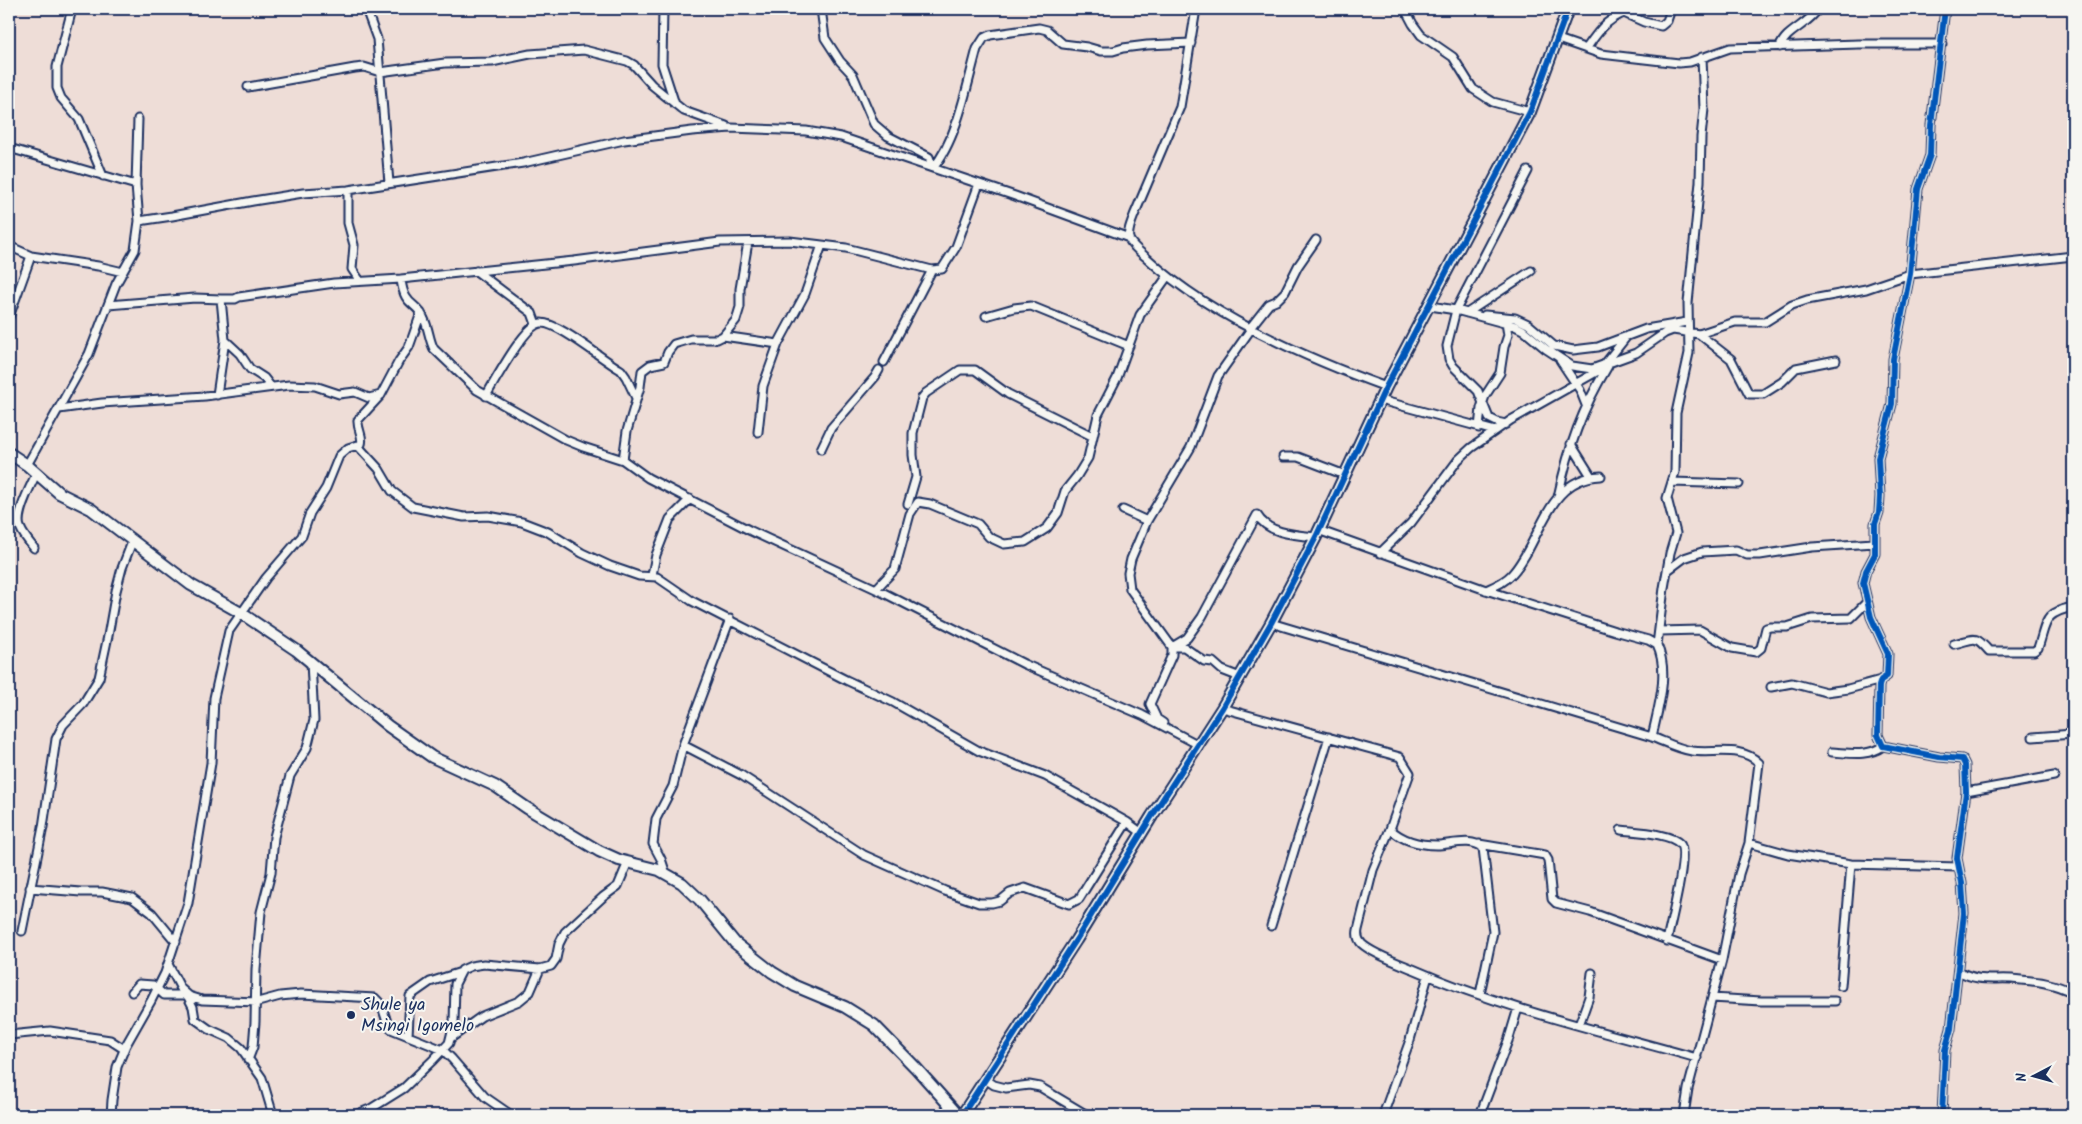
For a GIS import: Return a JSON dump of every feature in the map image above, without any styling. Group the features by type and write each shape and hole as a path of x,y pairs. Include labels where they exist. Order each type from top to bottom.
{"street":[{"path":"72,9 56,74 57,88 61,98 79,119 103,176"},
{"path":"366,9 375,31 389,183"},
{"path":"663,9 662,64 676,106"},
{"path":"821,9 825,38 836,56 853,75 874,124 888,136 929,157 933,168"},
{"path":"1196,9 1180,107 1135,213 1129,230 1129,238 1134,246 1167,277 1250,328 1335,369 1386,387"},
{"path":"1405,9 1421,35 1453,57 1473,89 1493,102 1530,112"},
{"path":"9,453 27,465 59,493 90,510 191,585 241,613 311,662 388,726 432,757 495,786 590,845 628,862 659,870 692,891 735,942 772,972 795,986 845,1007 874,1026 960,1115 1076,940 1222,708 1271,623 1317,534 1386,387 1530,112 1568,9"},
{"path":"1586,49 1606,22 1637,9"},
{"path":"1624,13 1644,22 1661,26 1667,22 1671,9"},
{"path":"1780,47 1785,38 1808,22 1818,9"},
{"path":"1771,687 1792,683 1826,692 1848,689 1882,680 1887,676 1888,654 1871,618 1866,603 1863,583 1866,571 1874,558 1879,504 1878,458 1890,413 1893,359 1910,274 1918,188 1930,155 1930,125 1946,9"},
{"path":"933,168 941,158 952,135 977,49 984,38 990,35 1039,28 1047,30 1061,43 1112,52 1123,48 1146,45 1191,43"},
{"path":"1558,39 1601,54 1679,63 1690,62 1730,48 1859,44 1942,44"},
{"path":"248,87 364,67 380,72 445,62 492,62 530,54 584,50 619,58 634,65 652,85 676,106 695,116 731,128"},
{"path":"1652,737 1662,684 1663,664 1657,645 1664,588 1670,553 1676,533 1667,498 1675,472 1676,413 1688,358 1687,322 1700,182 1704,109 1702,57"},
{"path":"27,465 89,354 108,305 135,250 138,235 136,185 138,119"},
{"path":"138,221 263,199 348,190 522,163 624,140 731,128 824,133 841,137 1129,238"},
{"path":"9,148 136,185"},
{"path":"1506,424 1489,418 1478,391 1458,372 1449,360 1447,346 1456,310 1528,171"},
{"path":"108,305 195,298 234,300 308,286 401,279 619,256 720,242 790,241 846,248 932,270 942,268 956,247 979,184"},
{"path":"348,190 348,223 354,245 352,269 360,281"},
{"path":"1175,732 1157,719 1150,704 1172,655 1172,646 1130,589 1128,573 1131,559 1147,521 1191,447 1218,376 1250,328 1269,304 1276,301 1285,292 1298,266 1316,240"},
{"path":"724,336 736,320 740,307 740,288 748,242"},
{"path":"758,432 762,386 778,344 805,294 822,245"},
{"path":"9,246 31,256 98,266 123,272"},
{"path":"9,317 31,256"},
{"path":"1699,334 1735,322 1765,322 1792,305 1807,300 1866,289 1910,274 2073,256"},
{"path":"884,362 932,270"},
{"path":"476,271 532,313 536,324"},
{"path":"1471,314 1531,271"},
{"path":"876,589 895,569 910,514 918,502 930,504 978,524 989,537 1004,544 1024,542 1047,528 1058,513 1065,491 1085,463 1098,415 1117,378 1140,315 1167,277"},
{"path":"401,279 404,294 408,302 421,313 434,349 469,384 486,396 574,444 623,460 648,478 876,589 1024,664 1142,715 1198,744"},
{"path":"218,395 225,340 221,299"},
{"path":"986,316 1014,308 1032,306 1129,346"},
{"path":"1430,306 1456,310 1523,330 1559,358 1581,368 1592,369 1636,353 1665,333 1673,330 1699,334 1731,359 1749,394 1763,394 1782,382 1796,368 1836,360"},
{"path":"111,1115 114,1080 124,1049 158,989 176,942 193,880 207,793 212,748 214,698 227,638 241,613 277,563 302,536 310,513 326,488 340,456 348,448 358,446 362,441 358,425 360,416 381,395 399,360 409,347 421,313"},
{"path":"1471,314 1515,318 1528,324 1549,342 1562,349 1598,347 1656,326 1687,322"},
{"path":"486,396 506,361 527,332 536,324 542,323 552,325 621,370 626,376 636,398"},
{"path":"1478,428 1483,401 1500,373 1509,331 1506,324"},
{"path":"623,460 627,431 641,384 642,371 650,365 664,362 674,344 691,339 712,340 724,336 778,344"},
{"path":"1558,498 1571,444 1586,405 1608,364 1627,336"},
{"path":"225,340 240,354 250,368 264,378 271,387"},
{"path":"1559,358 1577,385 1586,405"},
{"path":"1380,553 1411,523 1458,460 1495,431 1577,385 1608,364"},
{"path":"821,449 831,428 879,370"},
{"path":"908,504 916,477 912,440 922,398 926,393 960,370 975,370 1008,394 1092,436"},
{"path":"59,409 102,403 218,395 271,387 315,386 339,394 355,392 369,398 381,395"},
{"path":"1380,400 1478,428 1495,431"},
{"path":"1571,444 1591,476"},
{"path":"358,446 379,469 392,491 413,508 464,517 488,516 522,522 548,532 582,553 610,566 639,576 652,575 692,601 893,702 979,751 1045,776 1127,822 1142,833"},
{"path":"1283,457 1298,457 1345,475"},
{"path":"34,548 21,529 19,521 36,474"},
{"path":"1486,590 1504,580 1517,568 1558,498 1579,480 1591,476 1601,476"},
{"path":"1672,482 1739,484"},
{"path":"652,575 656,555 670,519 690,499"},
{"path":"1124,510 1147,521"},
{"path":"1172,646 1188,638 1202,617 1257,515 1260,520 1286,534 1317,534 1380,553 1486,590 1648,640 1657,645"},
{"path":"22,931 43,827 56,739 63,725 83,704 99,678 116,591 132,542"},
{"path":"1668,570 1684,558 1702,552 1736,550 1753,555 1812,547 1874,543"},
{"path":"1659,631 1700,630 1732,648 1756,652 1761,648 1766,628 1770,626 1787,627 1812,619 1851,618 1866,603"},
{"path":"1954,644 1976,639 1981,640 1989,651 2034,651 2038,648 2048,616 2073,607"},
{"path":"666,874 661,859 653,846 653,831 660,809 673,786 684,744 730,619"},
{"path":"1271,623 1690,750 1738,752 1754,757 1759,763 1749,843 1739,874 1722,960 1688,1088 1684,1115"},
{"path":"1172,646 1184,647 1204,661 1214,662 1222,670 1240,677"},
{"path":"248,1060 253,1047 256,969 261,912 271,873 274,836 290,776 307,748 314,720 311,662"},
{"path":"1882,680 1879,686 1877,722 1879,740 1883,746 1938,757 1962,759 1964,765 1966,792 1957,858 1962,883 1964,913 1952,1029 1945,1050 1942,1115"},
{"path":"1222,708 1400,757 1407,766 1410,773 1390,830 1373,870 1357,936 1364,945 1428,976 1518,1008 1551,1019 1580,1025 1697,1058"},
{"path":"2033,736 2073,734"},
{"path":"1271,926 1330,737"},
{"path":"684,744 741,775 864,856 945,891 979,903 1000,901 1010,893 1024,888 1068,904 1074,902 1079,899 1127,822"},
{"path":"1832,752 1865,754 1876,751 1883,746"},
{"path":"1966,792 2054,776"},
{"path":"1390,830 1399,838 1421,844 1479,844 1544,855 1548,860 1553,901 1590,912 1722,960"},
{"path":"1621,830 1654,834 1674,839 1682,845 1684,853 1683,866 1667,941"},
{"path":"1749,843 1788,854 1850,864 1958,867"},
{"path":"1479,844 1484,853 1492,927 1480,994"},
{"path":"408,1036 410,996 433,981 461,972 471,966 484,964 540,969 554,963 559,944 565,932 602,897 618,886 628,862"},
{"path":"1841,986 1850,864"},
{"path":"30,888 102,892 132,898 152,913 176,942"},
{"path":"168,964 193,1007 195,1019 209,1029 229,1038 241,1048 262,1078 273,1115"},
{"path":"355,1115 372,1108 404,1088 443,1050 451,1038 482,1016 519,1001 530,992 540,969"},
{"path":"1958,971 1969,977 1981,980 2041,981 2073,993"},
{"path":"451,1038 454,1023 453,992 461,972"},
{"path":"1580,1025 1589,997 1592,973"},
{"path":"1383,1115 1410,1040 1428,976"},
{"path":"132,992 139,984 154,985 164,995 187,995 202,1000 256,1002 280,996 301,994 375,998 382,1003 387,1024 391,1029 443,1050 452,1058 485,1098 511,1115"},
{"path":"1712,998 1761,1001 1835,1000"},
{"path":"1480,1115 1509,1038 1518,1008"},
{"path":"9,1035 50,1031 110,1040 124,1049"},
{"path":"985,1079 994,1085 1006,1088 1029,1085 1040,1087 1087,1115"},
{"path":"1619,1115 1628,1113 1646,1115"}],"cycle path":[{"path":"962,1115 1076,940 1152,816 1222,708 1271,623 1316,537 1386,387 1530,112 1568,9"},
{"path":"1942,1115 1945,1050 1951,1029 1964,913 1962,883 1957,858 1966,792 1965,765 1962,759 1939,757 1883,746 1878,735 1879,686 1881,680 1887,676 1888,654 1871,617 1863,583 1866,571 1875,554 1875,524 1879,512 1880,496 1878,458 1892,404 1893,359 1910,274 1918,189 1930,155 1931,125 1945,9"}],"place":[{"name":"Shule ya Msingi Igomelo","path":"351,1015"}]}
